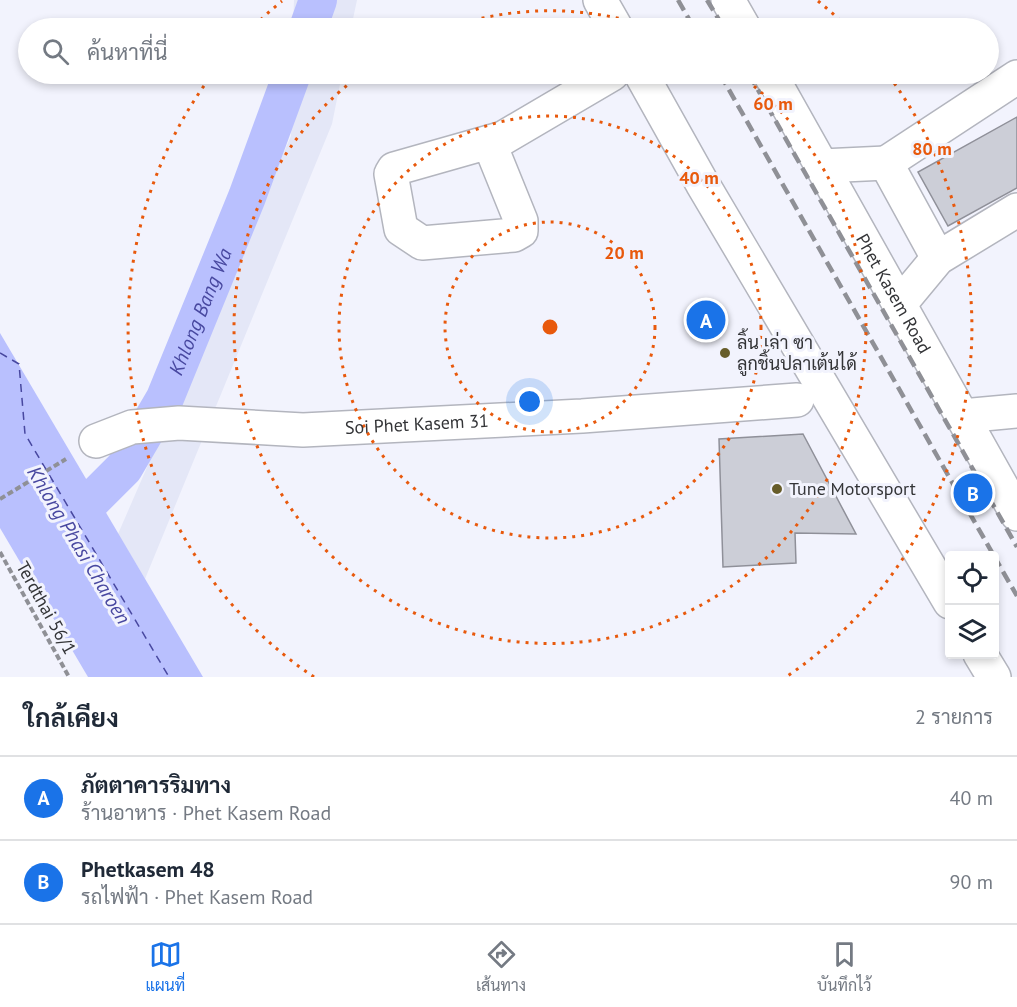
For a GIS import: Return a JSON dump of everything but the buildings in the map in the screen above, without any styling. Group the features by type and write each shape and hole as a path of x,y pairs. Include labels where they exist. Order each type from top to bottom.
{"main road":[{"path":"600,0 610,18"},
{"path":"728,0 738,18"},
{"path":"822,166 886,163 1017,77"},
{"path":"489,142 503,138 595,84"},
{"path":"647,84 702,183 945,594"},
{"name":"Phet Kasem Road","path":"776,84 1017,514"},
{"path":"886,163 938,258"},
{"path":"899,305 938,258 1017,210"},
{"name":"Soi Phet Kasem 31","path":"96,441 132,427 179,423 303,430 582,416 797,400"},
{"path":"962,416 1017,411"},
{"path":"983,659 994,677"}],"path":[{"path":"0,499 96,441"},
{"name":"Terdthai 56/1","path":"0,552 69,677"}],"shaded area":[{"path":"294,0 357,0 353,18 293,18"},
{"path":"292,84 340,84 332,124 145,579 118,534 291,136"}],"water":[{"name":"Khlong Phasi Charoen","path":"0,333 203,677 88,677 0,528"}],"waterway":[{"name":"Khlong Bang Wa","path":"312,18 318,0"},
{"name":"Khlong Bang Wa","path":"67,525 124,468 165,398 247,197 288,84"}],"ferry route":[{"path":"0,353 19,364 25,434 169,677"}],"railway":[{"path":"678,0 688,18"},
{"path":"707,0 718,18"},
{"path":"726,84 991,551"},
{"path":"755,84 1017,547"},
{"path":"999,565 1017,596"}],"place":[{"name":"ภัตตาคารริมทาง","path":"706,320"},
{"name":"ลิ้น เล่า ซา ลูกชิ้นปลาเต้นได้","path":"725,353"},
{"name":"Tune Motorsport","path":"777,489"},
{"name":"Phetkasem 48","path":"973,493"}]}
